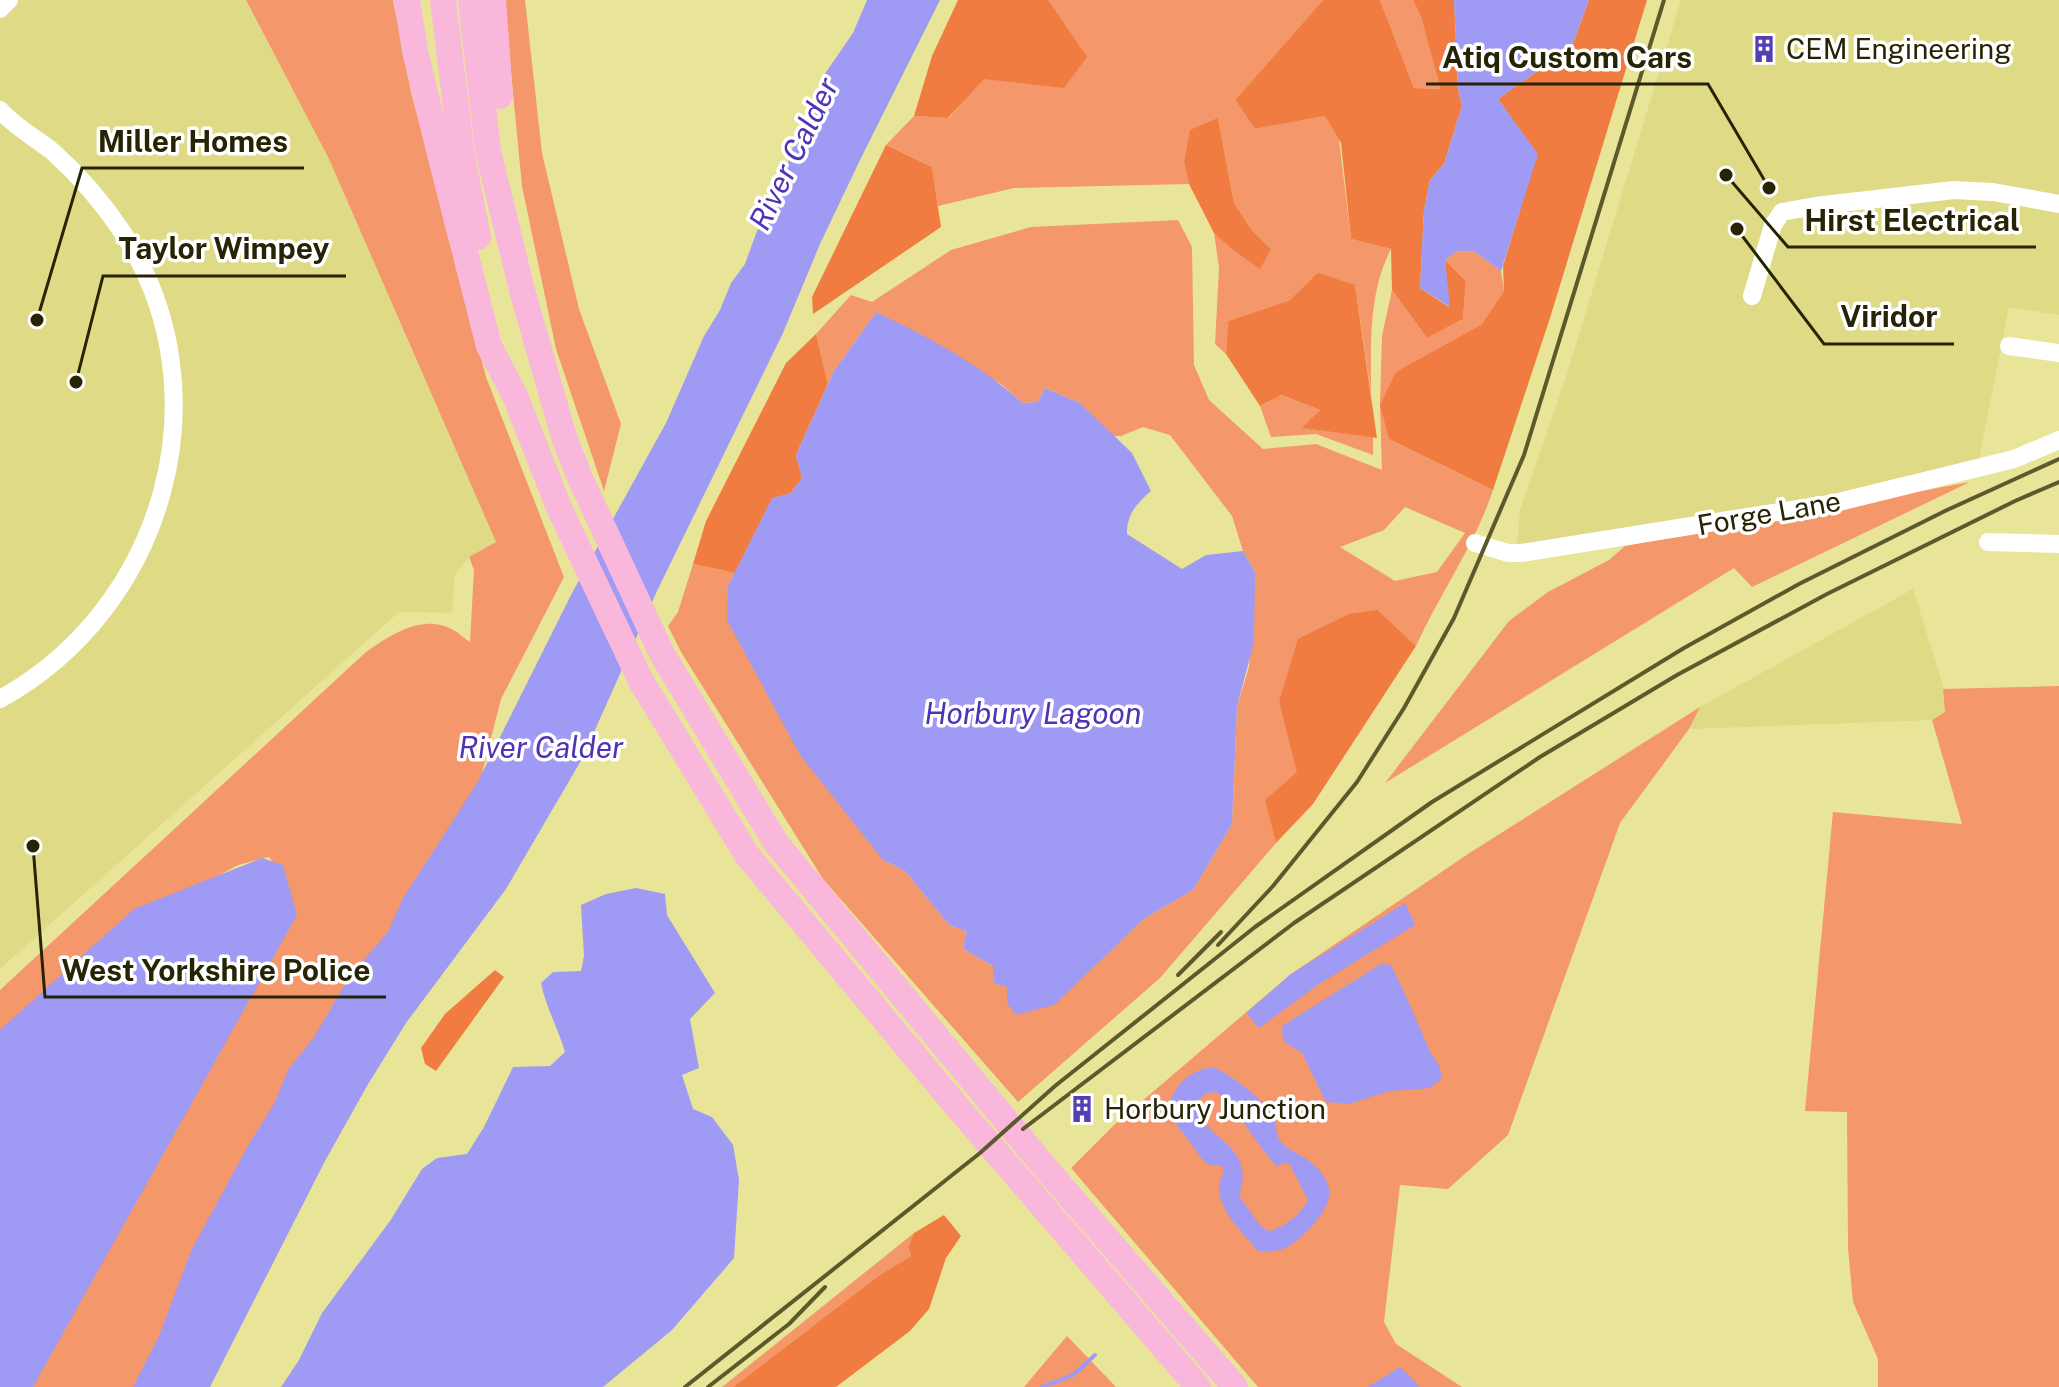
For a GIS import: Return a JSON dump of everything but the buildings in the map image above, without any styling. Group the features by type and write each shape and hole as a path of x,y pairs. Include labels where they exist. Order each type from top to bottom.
{"highway":[{"path":"407,0 429,107 489,346 515,396 560,510 641,681 747,855 959,1109 1198,1387"},
{"path":"443,0 462,157 484,269 515,396"},
{"path":"471,0 488,151 523,294 564,437 662,654 776,843 1043,1165 1235,1387"},
{"path":"493,0 496,66 523,294"}],"street":[{"path":"0,9 9,0"},
{"path":"0,699 25,685 59,659 86,631 132,569 148,537 168,475 174,391 168,346 158,308 124,236 106,209 74,172 50,150 3,117"},
{"path":"1752,296 1773,225 1782,212 1954,190 1993,192 2059,204"},
{"path":"2009,346 2059,353"},
{"name":"Forge Lane","path":"1475,543 1508,553 1521,553 1786,512 2014,459 2059,440"},
{"path":"1988,542 2059,544"}],"shaded area":[{"path":"0,0 246,0 329,159 496,542 469,557 455,574 452,613 399,612 0,969"},
{"path":"246,0 393,0 411,92 486,377 564,577 501,699 479,785 389,931 334,1008 275,1107 134,1387 29,1387 276,867 269,857 238,865 205,883 0,1033 0,990 366,652 397,632 420,625 443,626 470,642 474,570 469,557 496,542 329,159"},
{"path":"504,0 525,0 542,153 579,309 621,424 604,491 556,349 522,186"},
{"path":"958,0 1048,0 1087,57 1064,88 984,79 948,118 914,116 932,56"},
{"path":"1048,0 1323,0 1235,100 1255,129 1325,116 1339,139 1351,239 1391,249 1378,283 1375,301 1371,337 1371,393 1355,285 1290,300 1228,321 1226,354 1215,344 1219,268 1214,233 1228,246 1271,249 1251,229 1234,203 1218,118 1184,163 1189,184 1014,188 938,206 932,167 886,145 914,116 949,118"},
{"path":"1323,0 1380,0 1414,88 1441,89 1421,17 1413,0 1454,0 1458,88 1462,106 1444,164 1430,180 1424,211 1420,288 1449,307 1445,260 1466,281 1463,319 1427,338 1392,290 1391,249 1351,239 1341,143 1325,116 1255,129 1235,100"},
{"path":"1380,0 1413,0 1442,89 1414,88"},
{"path":"1589,0 1647,0 1550,318 1493,490 1389,439 1380,405 1396,372 1481,325 1504,291 1503,266 1537,154 1498,99 1572,46"},
{"path":"1681,0 2059,0 2059,315 2009,307 1979,459 1848,490 1830,499 1508,553 1517,544 1520,510 1566,377"},
{"path":"1218,118 1234,203 1251,229 1271,249 1260,269 1214,233 1189,184 1184,163 1190,130"},
{"path":"886,145 932,167 941,227 813,314 812,297"},
{"path":"1178,220 1192,247 1194,365 1209,400 1263,449 1316,444 1382,470 1382,336 1392,290 1427,338 1463,319 1466,281 1445,260 1457,251 1475,252 1501,271 1504,291 1481,325 1389,439 1493,490 1477,530 1416,646 1378,610 1279,702 1298,772 1266,800 1276,843 1160,978 1018,1102 823,879 681,652 668,626 678,612 693,564 735,573 728,586 883,860 905,871 949,925 966,931 963,949 993,966 1007,987 1053,1005 1145,918 1193,890 1232,824 1237,707 1249,667 1255,572 1243,551 1232,516 1170,435 1143,427 1113,436 1080,403 1045,388 1038,402 1023,403 1001,384 876,312 828,384 816,334 851,295 872,302 951,250 1031,227","holes":["1405,507 1465,533 1437,572 1395,581 1340,547 1384,530"]},
{"path":"1318,273 1355,285 1377,438 1302,428 1320,410 1281,395 1260,406 1226,354 1228,321 1290,300"},
{"path":"816,334 828,384 796,455 802,478 791,493 772,499 735,573 693,564 706,521 786,363"},
{"path":"1280,395 1320,410 1303,428 1373,437 1373,455 1316,434 1271,437 1260,406"},
{"path":"1970,482 1752,587 1734,568 1385,783 1509,621 1548,592 1609,560 1625,546"},
{"path":"1913,589 1943,685 1945,712 1932,720 1689,729 1700,707"},
{"path":"1378,610 1416,646 1313,804 1276,843 1265,800 1297,772 1279,702 1298,639 1349,614"},
{"path":"2059,686 2059,1387 1878,1387 1878,1359 1853,1302 1848,1248 1847,1112 1805,1111 1833,812 1962,824 1932,720 1945,712 1943,689"},
{"path":"1700,707 1689,729 1620,823 1508,1135 1448,1189 1400,1185 1384,1322 1396,1344 1462,1387 1258,1387 1071,1168 1114,1125 1291,974 1471,852"},
{"path":"495,970 504,977 436,1071 425,1064 421,1048 445,1014"},
{"path":"944,1215 961,1236 946,1258 929,1309 910,1331 836,1387 733,1387 881,1274 911,1256 908,1247 914,1233"},
{"path":"914,1233 908,1247 911,1256 881,1274 733,1387 722,1387"},
{"path":"1067,1336 1116,1387 1024,1387"}],"water":[{"name":"River Calder","path":"867,0 940,0 820,244 783,333 657,591 582,759 506,889 406,1023 367,1086 325,1161 210,1387 133,1387 159,1336 191,1251 274,1104 288,1070 314,1037 350,976 388,932 403,898 476,785 572,593 666,423 704,336 720,310 731,283 745,264 757,231 781,183 794,144 821,91 824,75 853,33"},
{"path":"1454,0 1589,0 1572,46 1498,99 1538,154 1501,271 1475,252 1457,251 1445,260 1450,307 1420,288 1424,211 1430,180 1444,164 1462,106 1458,88"},
{"name":"Horbury Lagoon","path":"876,312 952,352 1023,403 1038,402 1045,388 1080,403 1132,453 1151,491 1133,510 1127,534 1182,569 1206,555 1243,551 1255,572 1254,642 1237,707 1232,824 1193,890 1145,918 1054,1005 1016,1015 1007,1003 1007,987 994,983 993,966 963,949 966,931 949,925 905,871 883,860 800,755 727,620 728,586 772,498 791,493 802,478 796,455 834,371"},
{"path":"262,858 283,865 297,915 33,1387 0,1387 0,1030 134,909"},
{"path":"636,888 665,894 667,915 715,993 690,1019 699,1068 682,1075 693,1109 712,1117 733,1145 739,1180 734,1258 672,1330 603,1387 281,1387 299,1360 322,1313 390,1221 422,1169 437,1158 467,1154 484,1127 513,1067 550,1066 565,1052 541,983 553,972 581,971 584,956 581,905 606,894"},
{"path":"1405,903 1415,925 1319,984 1259,1028 1246,1013 1291,974"},
{"path":"1381,964 1391,965 1439,1065 1442,1078 1430,1088 1390,1091 1349,1104 1326,1102 1302,1053 1283,1041 1282,1026"},
{"path":"1213,1067 1220,1070 1256,1096 1274,1118 1281,1142 1312,1163 1327,1181 1329,1198 1321,1215 1301,1237 1285,1248 1258,1251 1223,1204 1220,1193 1224,1172 1222,1166 1206,1164 1170,1116 1168,1106 1179,1085 1190,1075","holes":["1217,1092 1277,1167 1285,1162 1290,1165 1308,1200 1291,1220 1274,1230 1268,1231 1259,1224 1239,1196 1243,1178 1241,1164 1235,1153 1207,1126 1196,1102 1207,1093"]},
{"path":"1400,1367 1420,1387 1368,1387"}],"waterway":[{"path":"1042,1387 1073,1375 1095,1355"}],"railway":[{"path":"1218,945 1273,886 1357,782 1404,708 1454,618 1524,455 1664,0"},
{"path":"685,1387 980,1153 1055,1086 1255,927 1432,802 1684,648 1799,584 1947,510 2059,459"},
{"path":"1023,1129 1294,923 1540,757 1677,675 1827,594 2059,482"},
{"path":"1178,975 1221,932"},
{"path":"708,1387 789,1324 825,1287"}],"place":[{"name":"CEM Engineering","path":"1764,49"},
{"name":"Hirst Electrical","path":"1726,175"},
{"name":"Atiq Custom Cars","path":"1769,188"},
{"name":"Viridor","path":"1737,229"},
{"name":"Miller Homes","path":"37,320"},
{"name":"Taylor Wimpey","path":"76,382"},
{"name":"West Yorkshire Police","path":"33,846"},
{"name":"Horbury Junction","path":"1082,1109"}]}
